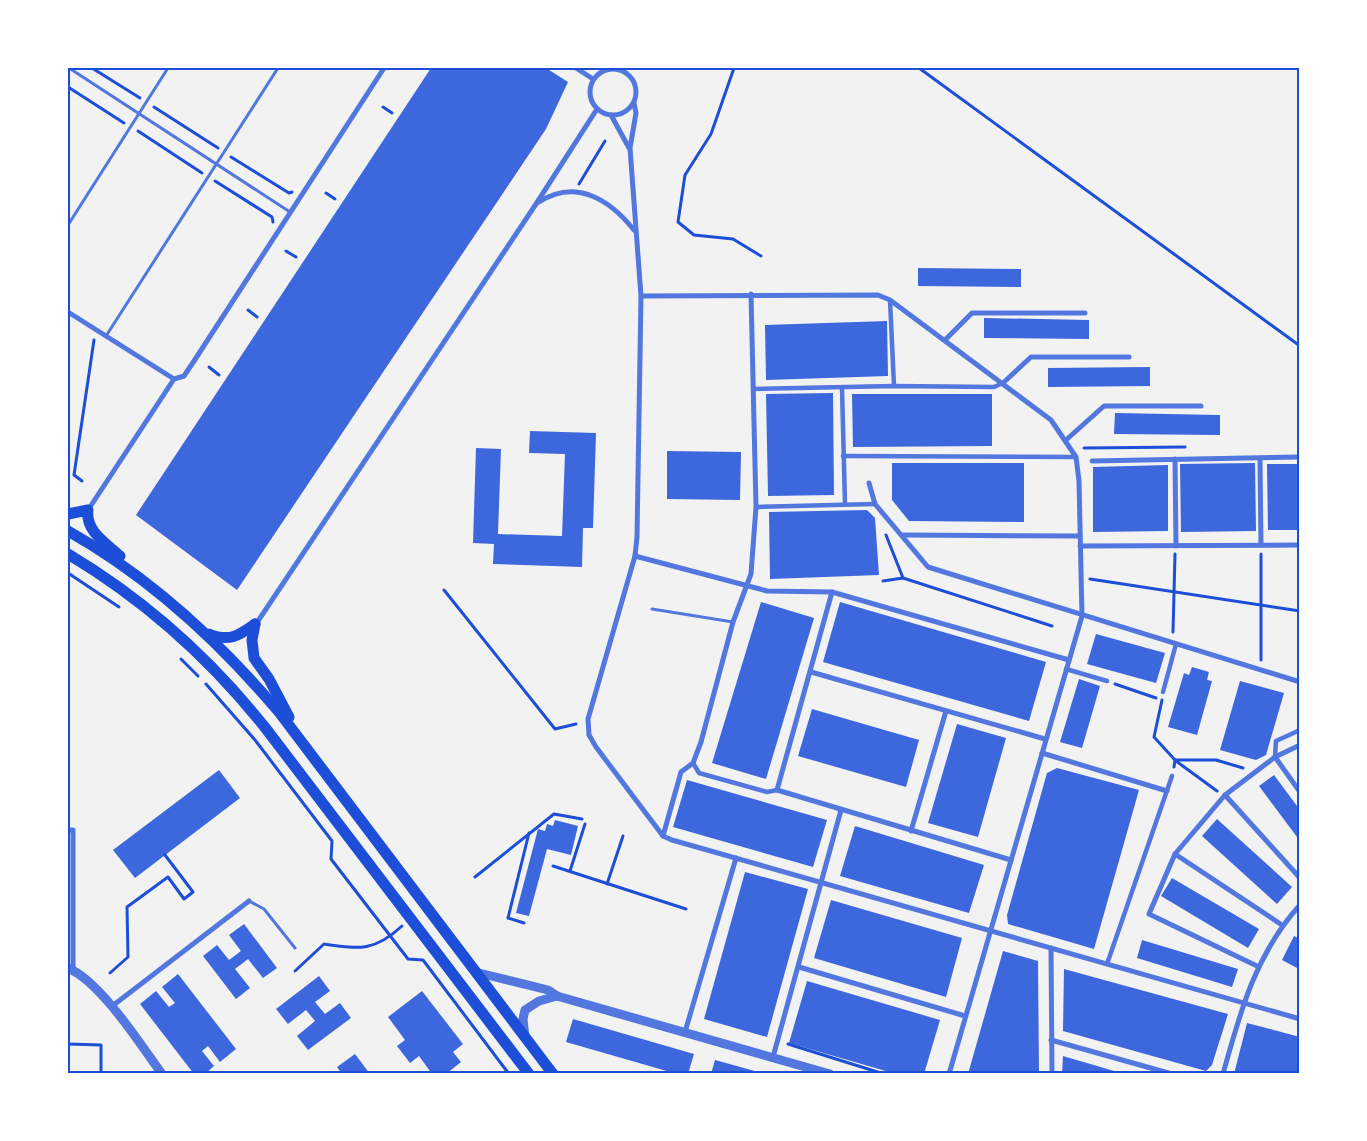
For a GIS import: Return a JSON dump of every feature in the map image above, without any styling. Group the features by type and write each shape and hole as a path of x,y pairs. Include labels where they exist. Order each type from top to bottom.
{"main road":[{"path":"68,514 88,510 87,520 93,531 206,632 251,678 479,974 553,1074"},
{"path":"68,531 120,562 156,589"},
{"path":"68,554 151,611 204,659 236,692 272,736 529,1074"},
{"path":"206,632 222,638 233,638 255,624"},
{"path":"255,624 252,640 254,658 269,680 305,746"}],"street":[{"path":"88,510 174,379 184,376 384,68"},
{"path":"576,68 593,79"},
{"path":"630,148 611,115 596,109 590,92 593,79 610,68 624,69 636,87 634,102 636,113 630,148 641,296 635,556 588,719 590,735 596,747 662,836 1300,1019"},
{"path":"611,115 627,110 634,102"},
{"path":"255,624 536,204 596,109"},
{"path":"536,204 556,194 588,194 617,210 635,231"},
{"path":"641,296 751,294 878,296 890,300 1051,420 1076,457 1079,481 1082,616 949,1074"},
{"path":"662,836 682,772 693,763 733,622 747,587 754,556 756,507 751,294"},
{"path":"890,300 894,386"},
{"path":"68,312 174,379"},
{"path":"945,340 972,313 1085,313"},
{"path":"753,389 894,386 994,387 1003,383 1031,357 1129,356"},
{"path":"842,388 845,504"},
{"path":"1066,440 1104,406 1201,406"},
{"path":"843,456 1076,457"},
{"path":"1092,461 1300,457"},
{"path":"1175,458 1176,546"},
{"path":"1260,458 1261,545"},
{"path":"869,483 875,504 928,567 1300,682"},
{"path":"756,507 875,504"},
{"path":"903,536 1080,536"},
{"path":"1080,546 1300,545"},
{"path":"635,556 767,591 832,592 1069,660"},
{"path":"777,790 832,592"},
{"path":"1163,692 1176,644"},
{"path":"1066,669 1107,681"},
{"path":"811,672 1045,739"},
{"path":"911,831 946,711"},
{"path":"1300,730 1276,741 1275,757 1300,792"},
{"path":"1257,966 1149,914 1175,854 1225,795 1275,757 1300,745"},
{"path":"1042,753 1166,791"},
{"path":"693,763 699,773 767,792 777,790 1011,860"},
{"path":"1107,964 1172,776"},
{"path":"1225,795 1300,878"},
{"path":"773,1057 841,810"},
{"path":"68,830 73,830 70,970 87,981 111,1007 162,1074"},
{"path":"1175,854 1282,925"},
{"path":"685,1032 736,858"},
{"path":"111,1007 249,901"},
{"path":"1223,1074 1243,1003 1257,966 1282,925 1300,904"},
{"path":"1051,948 1052,1074"},
{"path":"799,967 965,1016"},
{"path":"479,974 548,990 557,996 830,1074"},
{"path":"525,1037 523,1019 525,1010 539,1001 557,996"},
{"path":"1052,1040 1172,1074"}],"lane":[{"path":"69,68 140,112 291,212"},
{"path":"68,225 168,68"},
{"path":"106,336 278,68"},
{"path":"652,609 733,622"},
{"path":"249,901 264,909 295,948"}],"path":[{"path":"734,68 712,134 686,175 678,222 694,235 733,239 760,256"},
{"path":"919,68 1300,346"},
{"path":"383,107 392,113"},
{"path":"578,186 605,141"},
{"path":"326,192 335,199"},
{"path":"286,251 296,257"},
{"path":"248,310 257,317"},
{"path":"82,481 74,475 94,340"},
{"path":"209,367 219,375"},
{"path":"1084,448 1193,447"},
{"path":"1261,545 1261,660"},
{"path":"1172,633 1176,546"},
{"path":"68,573 122,608"},
{"path":"883,581 903,578"},
{"path":"1090,578 1300,611"},
{"path":"444,590 555,729 576,724"},
{"path":"175,653 208,686 255,740 332,841 331,859 408,959 423,960 509,1074"},
{"path":"1107,681 1162,700"},
{"path":"1163,692 1154,737 1175,760 1208,787 1225,795"},
{"path":"1175,760 1216,760 1256,772"},
{"path":"1172,776 1175,760"},
{"path":"475,877 554,814 582,819"},
{"path":"570,872 585,824"},
{"path":"524,923 508,918 530,832"},
{"path":"607,884 622,836"},
{"path":"110,974 128,957 127,907 168,877 184,899 194,892 165,855"},
{"path":"553,866 686,909"},
{"path":"295,971 324,944 367,948 375,946 402,926"},
{"path":"786,1042 789,1045 884,1074"},
{"path":"68,1044 101,1045 101,1074"}],"building":[{"path":"431,68 546,68 568,82 546,129 237,590 136,515"},
{"path":"918,268 1021,269 1021,287 918,286"},
{"path":"984,318 1089,320 1089,339 984,338"},
{"path":"887,321 888,376 766,380 765,325"},
{"path":"1150,367 1150,386 1048,387 1048,368"},
{"path":"833,393 834,495 768,496 766,394"},
{"path":"852,394 992,394 992,446 853,447"},
{"path":"1115,413 1220,415 1220,435 1114,434"},
{"path":"530,431 596,433 593,528 583,528 582,567 493,564 494,544 473,543 476,448 501,449 498,534 562,536 565,454 529,453"},
{"path":"667,451 741,452 740,500 667,499"},
{"path":"892,463 1024,463 1024,522 909,521 892,500"},
{"path":"1255,463 1256,531 1181,532 1180,464"},
{"path":"1267,464 1300,464 1300,530 1268,530"},
{"path":"1168,465 1168,531 1093,532 1093,467"},
{"path":"867,510 875,518 879,575 770,579 769,512"},
{"path":"761,602 814,618 766,779 712,763"},
{"path":"840,602 1046,662 1029,721 823,662"},
{"path":"1096,634 1165,653 1156,683 1087,664"},
{"path":"1192,667 1209,672 1207,680 1212,681 1197,735 1168,727 1184,673 1189,675"},
{"path":"1079,679 1100,686 1082,748 1060,742"},
{"path":"1240,681 1284,693 1266,755 1256,760 1220,750"},
{"path":"812,709 919,740 906,787 798,756"},
{"path":"957,724 1006,738 978,837 928,823"},
{"path":"1057,768 1139,790 1094,949 1008,924 1007,915 1047,773"},
{"path":"219,770 240,798 135,878 113,850"},
{"path":"1274,775 1300,810 1300,841 1259,786"},
{"path":"687,780 827,820 813,867 673,827"},
{"path":"1217,819 1292,887 1277,904 1202,836"},
{"path":"555,820 578,826 571,855 547,849 529,916 516,913 538,829 545,831 547,824 553,826"},
{"path":"855,826 984,865 969,913 840,876"},
{"path":"745,872 808,889 767,1037 704,1019"},
{"path":"1172,878 1259,929 1248,948 1161,896"},
{"path":"831,900 962,938 946,997 814,958"},
{"path":"244,924 277,968 263,978 248,959 235,969 250,988 236,999 203,956 217,945 229,960 241,951 229,935"},
{"path":"1294,936 1300,939 1300,963 1297,968 1282,960"},
{"path":"1142,940 1238,969 1232,987 1137,958"},
{"path":"1003,951 1038,961 1039,1074 968,1074"},
{"path":"1064,969 1228,1014 1212,1065 1206,1071 1063,1031"},
{"path":"178,974 236,1049 220,1062 208,1046 202,1051 214,1066 205,1074 194,1074 140,1004 156,991 169,1007 175,1003 162,987"},
{"path":"319,976 330,991 315,1002 325,1014 340,1003 351,1018 308,1050 297,1036 315,1021 306,1010 288,1024 276,1009"},
{"path":"807,981 940,1020 924,1074 896,1074 789,1043"},
{"path":"422,991 463,1044 453,1052 461,1062 446,1074 432,1074 419,1056 410,1063 397,1046 405,1040 388,1017"},
{"path":"573,1019 694,1054 688,1074 677,1074 566,1042"},
{"path":"1247,1023 1300,1037 1300,1074 1234,1074"},
{"path":"355,1054 370,1074 342,1074 337,1067"},
{"path":"1063,1056 1121,1073 1121,1074 1062,1074"},
{"path":"715,1060 762,1073 762,1074 711,1074"}]}
